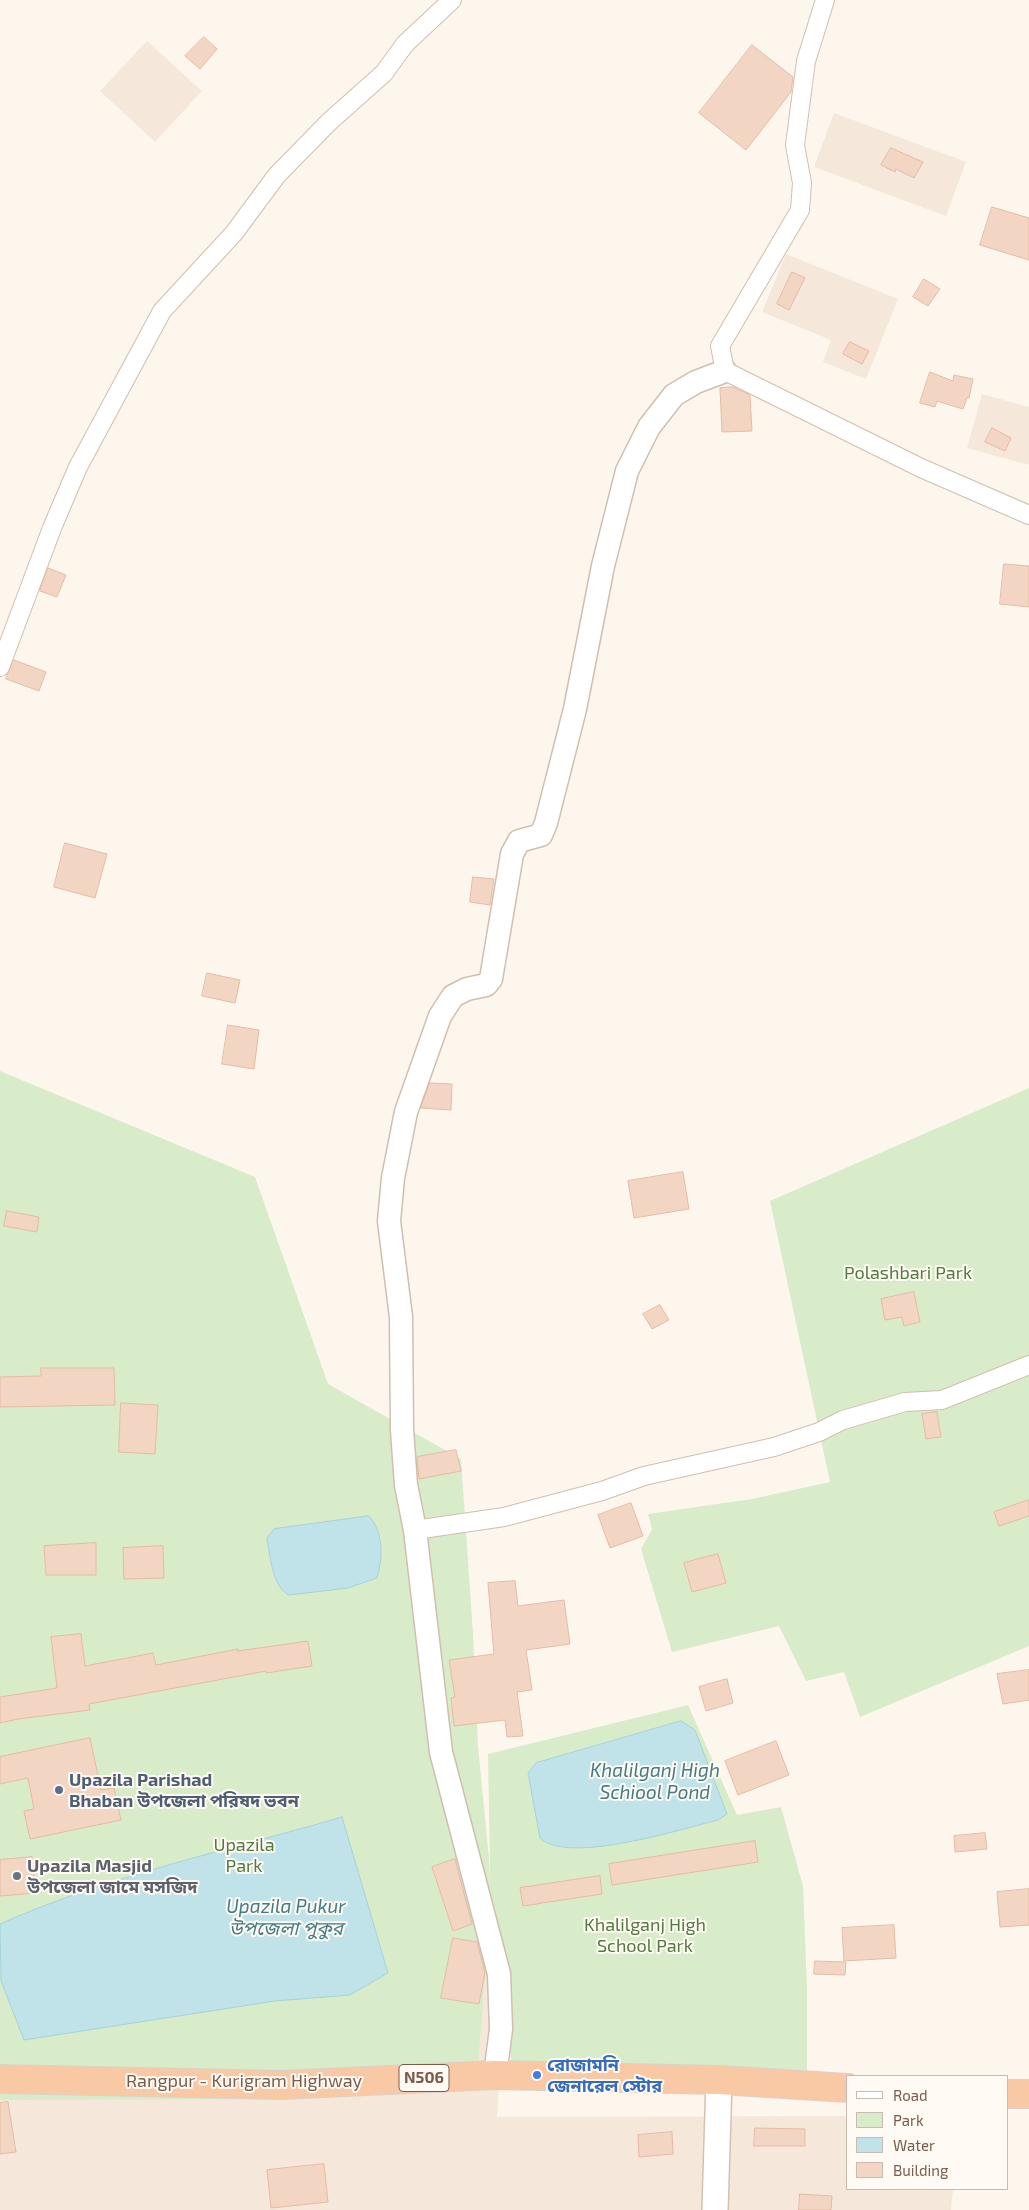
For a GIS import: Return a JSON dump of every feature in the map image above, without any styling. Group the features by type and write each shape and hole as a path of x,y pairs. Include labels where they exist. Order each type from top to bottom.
{"highway":[{"name":"Rangpur - Kurigram Highway","path":"0,2079 282,2085 495,2075 719,2080 846,2088"},
{"path":"1009,2094 1029,2094"}],"main road":[{"path":"715,2210 719,2080"}],"street":[{"path":"0,667 52,528 78,467 162,311 234,233 278,174 328,122 384,73 405,44 452,0"},
{"path":"725,371 720,346 800,210 802,183 795,145 806,61 825,0"},
{"path":"495,2075 501,2028 499,1974 441,1752 415,1530 406,1485 402,1430 401,1317 389,1221 393,1178 406,1112 440,1016 453,996 467,989 486,985 491,979 512,854 519,841 541,835 546,823 575,709 603,566 627,470 649,427 674,395 696,382 725,371 921,468 1029,515"},
{"path":"415,1530 504,1517 602,1491 644,1476 774,1447 819,1432 843,1420 896,1405 942,1400 1029,1365"}],"shaded area":[{"path":"147,41 202,91 155,142 100,91"},
{"path":"834,113 966,162 946,216 814,167"},
{"path":"786,254 898,299 866,379 823,362 831,340 762,312"},
{"path":"982,394 1029,407 1029,465 967,448"},
{"path":"482,1806 490,1868 491,1914 501,2058 497,2117 846,2116 846,2190 953,2190 951,2210 0,2210 0,2000"}],"green space":[{"name":"Upazila Park","path":"0,1071 255,1177 328,1384 461,1459 473,1634 478,1746 489,1859 489,1887 490,1868 488,1754 688,1705 737,1815 781,1807 803,1886 807,1987 807,2079 551,2091 515,2086 490,1918 476,2090 282,2099 0,2100"},
{"name":"Polashbari Park","path":"1029,1088 1029,1646 860,1717 844,1672 806,1681 779,1626 672,1652 641,1549 652,1529 648,1514 752,1499 830,1482 770,1201"}],"water":[{"path":"369,1516 377,1530 381,1545 377,1578 348,1588 289,1595 283,1591 275,1578 267,1538 274,1529"},
{"name":"Khalilganj High Schiool Pond","path":"681,1721 695,1730 727,1814 718,1820 653,1837 599,1847 574,1848 554,1845 540,1838 528,1773 536,1763"},
{"name":"Upazila Pukur উপজেলা পুকুর","path":"342,1817 388,1973 350,1995 275,2001 24,2040 1,1981 0,1924 84,1891 169,1865"}],"building":[{"path":"204,37 217,49 200,69 185,56"},
{"path":"752,45 793,77 791,92 746,150 699,113"},
{"path":"891,148 923,162 914,178 896,169 895,172 881,165"},
{"path":"992,207 1029,218 1029,260 980,245"},
{"path":"792,272 805,278 789,310 777,304"},
{"path":"924,279 940,289 928,306 913,297"},
{"path":"850,342 869,351 862,364 843,354"},
{"path":"930,372 953,381 954,375 973,379 969,398 967,398 963,409 937,401 935,407 920,403"},
{"path":"733,387 750,395 752,431 722,432 720,388"},
{"path":"992,428 1011,438 1005,451 985,442"},
{"path":"1004,564 1029,566 1029,607 1000,604"},
{"path":"48,568 66,575 57,597 40,591"},
{"path":"14,660 46,672 39,691 6,679"},
{"path":"65,843 107,854 95,898 54,887"},
{"path":"473,877 494,879 490,905 470,902"},
{"path":"207,973 240,980 235,1003 202,996"},
{"path":"228,1025 259,1030 254,1069 222,1064"},
{"path":"430,1083 452,1084 451,1110 421,1108"},
{"path":"683,1172 689,1209 634,1218 628,1181"},
{"path":"7,1211 39,1217 37,1232 4,1226"},
{"path":"914,1292 920,1322 904,1326 902,1317 885,1320 881,1299"},
{"path":"660,1305 669,1320 652,1329 643,1314"},
{"path":"41,1368 114,1368 115,1405 0,1407 0,1377 41,1376"},
{"path":"121,1403 158,1405 155,1454 119,1452"},
{"path":"937,1412 941,1437 926,1439 922,1414"},
{"path":"456,1450 461,1471 419,1479 417,1457"},
{"path":"1029,1500 1029,1516 999,1526 994,1512"},
{"path":"631,1503 643,1536 610,1548 598,1515"},
{"path":"96,1543 96,1575 46,1575 44,1546"},
{"path":"163,1546 164,1578 124,1579 123,1548"},
{"path":"718,1554 726,1583 692,1592 684,1563"},
{"path":"515,1581 518,1606 564,1600 570,1644 526,1650 532,1690 517,1692 523,1736 507,1737 505,1720 454,1726 451,1698 455,1697 449,1660 494,1654 488,1583"},
{"path":"81,1634 85,1666 153,1653 156,1665 238,1649 238,1651 308,1641 312,1666 266,1673 266,1671 89,1704 90,1710 0,1723 0,1697 57,1688 51,1637"},
{"path":"1029,1670 1029,1700 1003,1704 997,1674"},
{"path":"727,1679 733,1703 706,1711 699,1687"},
{"name":"Upazila Parishad Bhaban উপজেলা পরিষদ ভবন","path":"90,1738 101,1790 114,1788 121,1820 30,1839 24,1811 34,1809 28,1778 0,1784 0,1757"},
{"path":"776,1741 789,1775 738,1795 725,1761"},
{"path":"985,1833 987,1849 955,1852 954,1836"},
{"path":"755,1841 758,1862 612,1885 609,1864"},
{"name":"Upazila Masjid উপজেলা জামে মসজিদ","path":"32,1857 36,1893 0,1896 0,1860"},
{"path":"455,1859 472,1924 453,1931 432,1867"},
{"path":"600,1876 602,1894 523,1906 520,1888"},
{"path":"1029,1889 1029,1925 1000,1927 997,1892"},
{"path":"894,1925 896,1958 844,1961 842,1928"},
{"path":"453,1938 477,1942 485,1973 479,2004 441,1998"},
{"path":"815,1961 846,1962 845,1975 814,1974"},
{"path":"8,2102 16,2152 0,2154 0,2103"},
{"path":"755,2128 805,2129 805,2146 754,2146"},
{"path":"672,2132 673,2154 639,2157 638,2135"},
{"path":"324,2164 328,2202 271,2208 267,2170"},
{"path":"800,2194 832,2196 831,2210 799,2210"}],"place":[{"name":"Upazila Parishad Bhaban উপজেলা পরিষদ ভবন","path":"59,1790"},
{"name":"Upazila Masjid উপজেলা জামে মসজিদ","path":"17,1876"},
{"name":"রোজামনি জেনারেল স্টোর","path":"537,2075"}],"park label":[{"name":"Khalilganj High School Park","path":"645,1935"}]}
